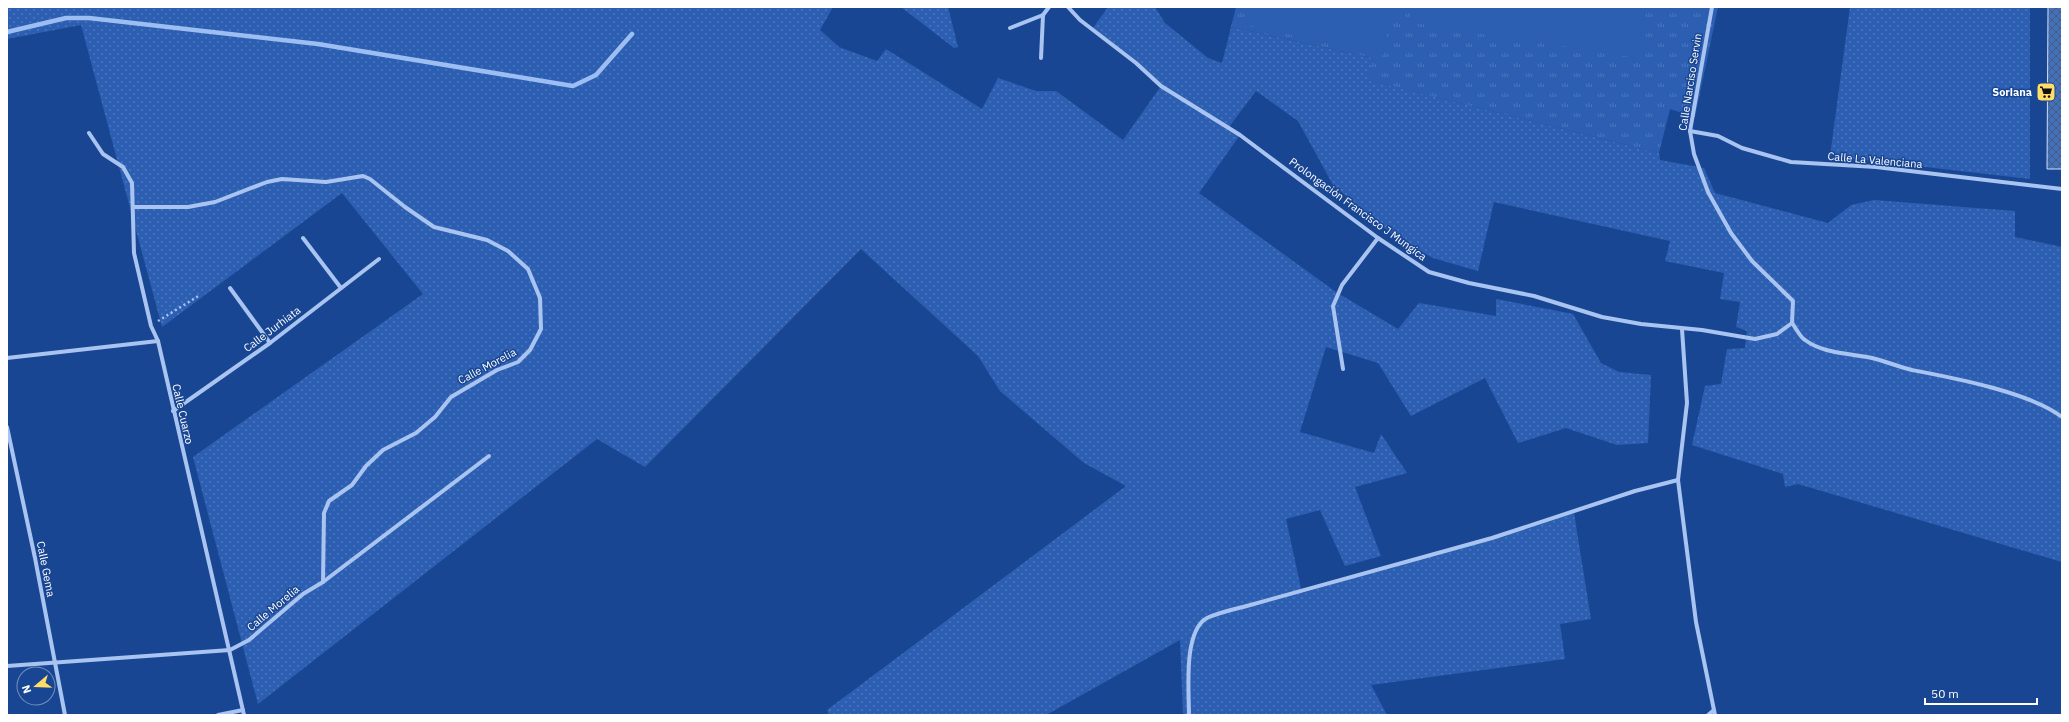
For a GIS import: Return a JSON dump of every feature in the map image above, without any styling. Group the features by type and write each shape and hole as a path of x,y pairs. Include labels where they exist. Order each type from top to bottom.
{"street":[{"path":"1010,28 1043,15 1049,7"},
{"name":"Prolongación Francisco J Mungica","path":"1068,7 1080,20 1136,63 1161,86 1240,135 1378,238 1429,272 1469,283 1534,296 1602,317 1682,329"},
{"name":"Calle Narciso Servin","path":"1712,7 1690,131 1694,154 1708,192 1731,233 1752,261 1793,301 1792,323"},
{"path":"1042,58 1043,15"},
{"name":"Calle La Valenciana","path":"1690,131 1718,136 1742,148 1791,162 1876,167 2062,189"},
{"name":"Calle Cuarzo","path":"89,133 103,154 123,167 129,175 132,183 132,233 134,253 151,326 158,341 243,712"},
{"name":"Calle Morelia","path":"7,666 230,650 248,640 303,594 323,582 324,513 329,501 352,485 366,466 383,450 416,433 434,417 450,397 492,373 518,362 530,350 541,329 540,298 528,269 508,251 487,240 434,227 405,207 370,179 363,176 326,182 282,179 267,182 215,202 188,206 133,207"},
{"path":"303,238 341,288"},
{"path":"1343,369 1333,306 1342,285 1378,238"},
{"name":"Calle Jurhiata","path":"173,411 270,343 379,259"},
{"path":"230,288 270,343"},
{"path":"1715,715 1696,622 1678,480 1687,403 1682,329 1702,330 1755,339 1777,334 1792,323 1803,340 1819,348 1872,358 2015,395 2054,410 2062,417"},
{"path":"7,358 158,341"},
{"name":"Calle Gema","path":"7,427 35,558 65,715"},
{"path":"323,582 489,456"},
{"path":"1189,715 1192,641 1197,627 1207,618 1243,606 1492,538 1635,491 1678,480"},
{"path":"1708,715 1714,710"},
{"path":"218,715 243,712"}],"path":[{"path":"151,326 200,296"}],"green space":[{"path":"7,7 833,7 820,30 839,47 877,61 886,49 982,109 998,78 1036,91 1056,91 1123,140 1161,86 1093,28 1108,7 1155,7 1165,23 1208,58 1222,63 1231,27 1373,58 1368,80 1659,153 1660,160 1704,168 1715,193 1828,223 1851,205 1874,200 2015,211 2015,237 2062,247 2062,562 1798,484 1785,487 1783,474 1692,445 1705,386 1721,384 1727,349 1745,348 1747,331 1736,327 1740,302 1720,299 1724,273 1665,261 1670,241 1494,202 1478,271 1433,258 1399,240 1333,185 1298,121 1256,91 1229,127 1240,135 1199,193 1336,292 1398,329 1419,303 1496,316 1496,299 1573,314 1601,363 1619,372 1651,375 1648,443 1617,445 1566,428 1518,443 1485,378 1411,416 1378,363 1326,347 1300,432 1374,453 1381,434 1407,473 1355,487 1381,556 1345,566 1320,510 1286,519 1302,593 1574,513 1591,619 1560,624 1565,659 1371,685 1387,715 1183,715 1180,640 1046,715 829,715 827,710 1126,486 1084,463 1000,391 978,356 861,249 645,467 597,439 258,704 193,457 423,294 342,193 162,327 81,25 7,39"},
{"path":"901,7 948,7 958,47 954,48"},
{"path":"1236,7 1718,7 1695,117 1670,109 1659,153 1367,80 1373,58 1231,27"},
{"path":"1251,7 1392,7 1383,55 1247,25"},
{"path":"1411,7 1646,7 1638,58 1409,22"},
{"path":"1850,7 2030,7 2030,179 1830,156"}],"building":[{"path":"2048,7 2062,7 2062,169 2047,169"}],"waterway":[{"path":"7,32 66,18 89,18 318,44 573,86 596,75 632,34"}],"place":[{"name":"Soriana","path":"2046,92"}]}
